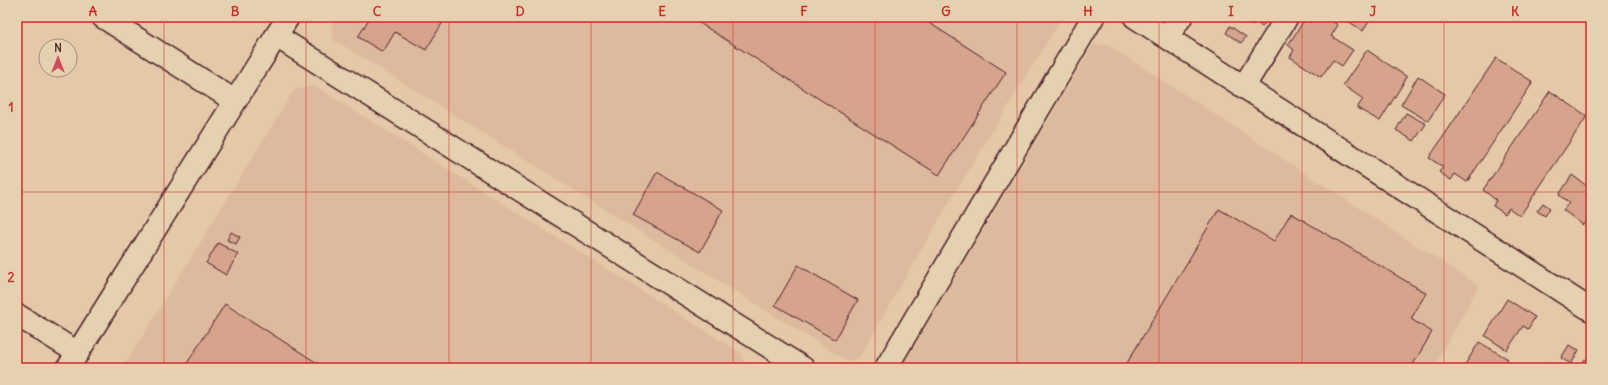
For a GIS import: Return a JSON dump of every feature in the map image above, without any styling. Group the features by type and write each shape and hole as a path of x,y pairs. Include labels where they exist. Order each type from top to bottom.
{"street":[{"path":"103,17 235,101"},
{"path":"17,315 73,360 288,17"},
{"path":"886,368 1093,17"},
{"path":"1135,17 1591,310"},
{"path":"1168,37 1181,17"},
{"path":"1244,86 1288,17"},
{"path":"276,36 780,362 803,368"}],"shaded area":[{"path":"337,17 1060,17 1060,21 944,211 859,358 847,361 334,40 331,26"},
{"path":"1093,45 1108,45 1479,286 1433,368 901,368"},
{"path":"315,86 741,353 745,368 123,368 294,90"}],"building":[{"path":"370,17 446,17 426,50 395,32 383,52 358,37"},
{"path":"690,17 920,17 1006,72 939,175"},
{"path":"1245,17 1270,17 1262,27 1255,21 1252,25 1244,20"},
{"path":"1314,17 1325,17 1338,25 1331,36 1353,50 1342,66 1333,60 1321,77 1290,57 1294,50 1288,45 1305,19 1310,22"},
{"path":"1342,17 1372,17 1363,31"},
{"path":"1230,26 1246,37 1241,43 1226,33"},
{"path":"1367,50 1407,77 1380,121 1357,108 1363,99 1343,85"},
{"path":"1496,58 1533,82 1467,182 1455,174 1451,180 1439,172 1443,167 1429,158"},
{"path":"1418,76 1445,94 1428,121 1401,105"},
{"path":"1550,91 1587,116 1520,216 1509,208 1505,214 1493,206 1496,200 1483,190"},
{"path":"1406,113 1426,124 1414,141 1396,130"},
{"path":"657,172 723,210 700,252 633,215"},
{"path":"1572,175 1591,189 1591,215 1583,225 1563,210 1569,203 1559,195"},
{"path":"1543,203 1550,208 1545,216 1537,211"},
{"path":"1219,209 1274,241 1291,213 1426,293 1411,319 1432,332 1411,368 1124,368"},
{"path":"231,232 240,237 236,244 227,240"},
{"path":"218,243 238,254 226,275 206,263"},
{"path":"798,265 858,300 835,340 775,305"},
{"path":"1507,299 1535,317 1528,329 1523,326 1507,350 1485,336"},
{"path":"225,304 325,368 184,368"},
{"path":"1479,342 1508,359 1502,368 1463,368"},
{"path":"1569,345 1579,350 1571,364 1561,358"},
{"path":"1585,359 1591,363 1588,368 1580,368"},
{"path":"1549,362 1560,368 1545,368"}]}
